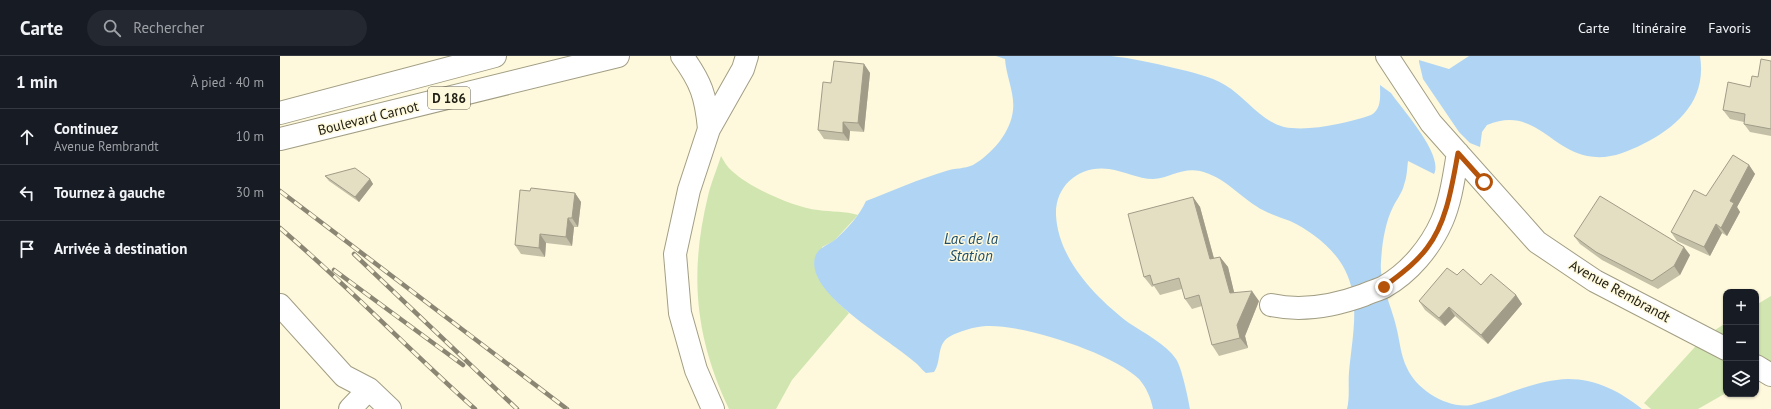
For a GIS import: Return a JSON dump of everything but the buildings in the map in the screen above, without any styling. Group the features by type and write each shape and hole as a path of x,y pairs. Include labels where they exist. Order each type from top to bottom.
{"street":[{"name":"Boulevard Carnot","path":"280,113 495,56"},
{"name":"Boulevard Carnot","path":"280,140 618,56"},
{"path":"682,56 701,86 707,103 709,129"},
{"path":"713,409 696,370 680,313 675,254 689,190 709,129 743,69 747,56"},
{"name":"Avenue Rembrandt","path":"1387,56 1431,123 1537,242 1595,281 1723,347"},
{"path":"1271,305 1286,308 1333,305 1354,299 1384,287 1409,268 1428,248 1442,221 1452,188 1458,153"},
{"path":"280,305 344,376 369,389 390,409"},
{"path":"1759,368 1771,375"},
{"path":"350,409 369,389"}],"green space":[{"path":"721,156 729,168 740,177 773,196 808,208 858,215 834,241 822,247 820,279 835,300 849,313 792,380 776,409 729,409 709,356 702,331 697,279 698,252 708,196"},
{"path":"1771,296 1771,366 1759,373 1759,325 1759,303"},
{"path":"1723,325 1723,395 1698,409 1651,409 1644,403 1704,337"}],"water":[{"name":"Lac de la Station","path":"996,56 1111,56 1187,71 1207,77 1225,85 1268,120 1284,127 1294,128 1316,128 1328,126 1371,115 1379,106 1380,85 1391,93 1420,132 1428,144 1435,166 1434,174 1408,161 1405,182 1388,220 1382,248 1382,279 1395,322 1403,359 1411,376 1433,396 1452,404 1471,405 1543,382 1568,379 1589,381 1599,384 1626,397 1642,409 1347,409 1354,320 1353,294 1345,270 1335,254 1314,235 1306,230 1290,221 1273,215 1260,208 1216,177 1194,170 1188,170 1153,179 1142,178 1109,169 1088,170 1071,179 1065,186 1057,204 1056,215 1058,231 1064,247 1071,262 1081,276 1116,313 1167,348 1176,359 1183,376 1190,409 1153,409 1148,393 1139,379 1109,359 1089,350 1044,335 1002,327 977,327 962,331 949,337 942,344 938,363 934,372 926,373 917,364 858,320 831,295 821,283 815,270 815,257 824,246 836,239 849,226 857,217 866,201 936,174 973,165 993,149 1009,126 1013,110 1012,91 1005,59"},
{"path":"1469,56 1700,56 1701,71 1695,98 1679,120 1668,129 1630,150 1616,155 1595,157 1574,152 1529,124 1517,121 1503,121 1487,125 1482,132 1480,147 1470,143 1459,132 1423,79 1419,62 1419,60 1449,69"}],"railway":[{"path":"280,191 567,409"},
{"path":"280,228 475,409"},
{"path":"354,254 517,409"},
{"path":"334,270 463,365"}],"route":[{"path":"1384,287 1409,268 1428,248 1442,221 1452,188 1458,153 1484,182"}]}
